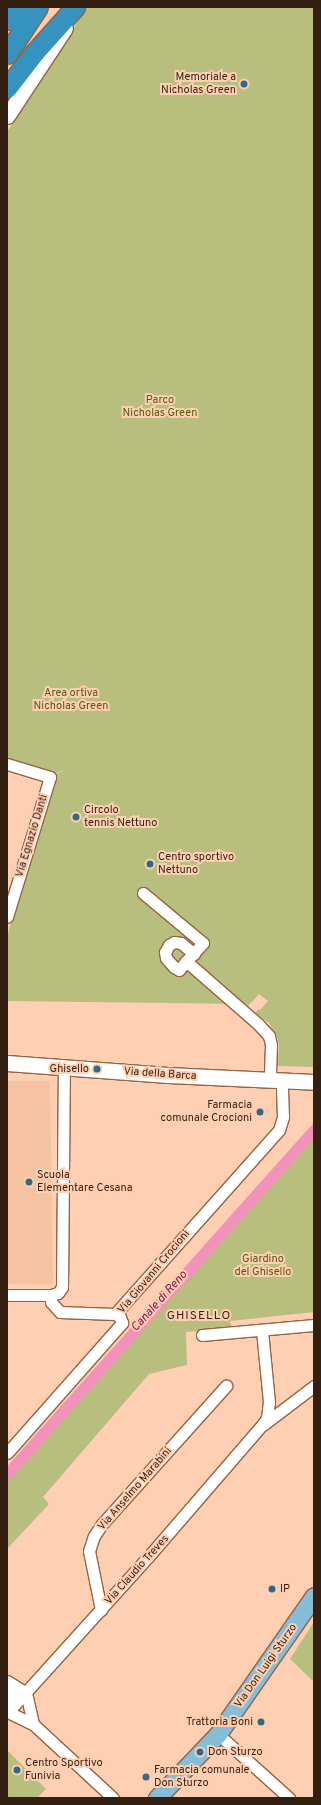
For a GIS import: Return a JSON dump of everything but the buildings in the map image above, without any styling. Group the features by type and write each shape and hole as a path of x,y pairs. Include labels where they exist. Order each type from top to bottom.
{"highway":[{"path":"7,20 16,7"},
{"path":"7,54 38,7"},
{"path":"7,88 34,52 75,7"}],"main road":[{"name":"Via Don Luigi Sturzo","path":"157,1798 218,1734 314,1596"}],"street":[{"path":"7,116 79,7"},
{"name":"Via Egnazio Danti","path":"7,764 50,778 7,917"},
{"name":"Via Giovanni Crocioni","path":"7,1453 121,1325 120,1317 115,1314 279,1130 283,1117 269,1036 190,957 203,943 143,893"},
{"name":"Via della Barca","path":"7,1063 314,1082"},
{"path":"7,1295 51,1296 58,1293 61,1289 63,1275 64,1067"},
{"path":"51,1296 51,1302 54,1307 64,1313 115,1314"},
{"path":"202,1335 314,1325"},
{"name":"Via Claudio Treves","path":"262,1330 269,1402 267,1418 264,1424"},
{"name":"Via Anselmo Marabini","path":"101,1610 90,1551 94,1536 102,1524 226,1386"},
{"name":"Via Claudio Treves","path":"7,1713 101,1610 264,1424 314,1386"},
{"path":"9,1683 26,1693 33,1724"},
{"path":"9,1683 12,1701 7,1713 33,1724 113,1798"},
{"path":"218,1734 289,1798"}],"shaded area":[{"name":"Scuola Elementare Cesana","path":"7,1081 50,1081 53,1282 51,1284 7,1284"}],"green space":[{"name":"Parco Nicholas Green","path":"87,7 314,7 314,1067 278,1066 279,1044 277,1037 269,1023 255,1013 268,1001 259,994 248,1006 246,1004 7,1001 7,938 31,840 50,777 67,769 51,775 7,761 7,132"},
{"name":"Giardino del Ghisello","path":"314,1135 314,1312 230,1321 232,1328 186,1332 187,1365 149,1374 43,1497 49,1504 7,1549 7,1480 218,1240"},
{"path":"314,1622 314,1682 290,1659"},
{"name":"Centro Sportivo Funivia","path":"7,1750 46,1789 37,1798 7,1798"}],"waterway":[{"name":"Canale di Reno","path":"7,1474 314,1129"}],"place":[{"name":"Memoriale a Nicholas Green","path":"244,84"},
{"name":"Circolo tennis Nettuno","path":"76,817"},
{"name":"Centro sportivo Nettuno","path":"150,864"},
{"name":"Ghisello","path":"97,1069"},
{"name":"Farmacia comunale Crocioni","path":"260,1112"},
{"name":"Scuola Elementare Cesana","path":"29,1182"},
{"name":"IP","path":"272,1589"},
{"name":"Trattoria Boni","path":"261,1722"},
{"name":"Don Sturzo","path":"200,1752"},
{"name":"Centro Sportivo Funivia","path":"17,1770"},
{"name":"Farmacia comunale Don Sturzo","path":"146,1777"}],"district":[{"name":"GHISELLO","path":"199,1317"}],"park label":[{"name":"Area ortiva Nicholas Green","path":"71,700"}]}
